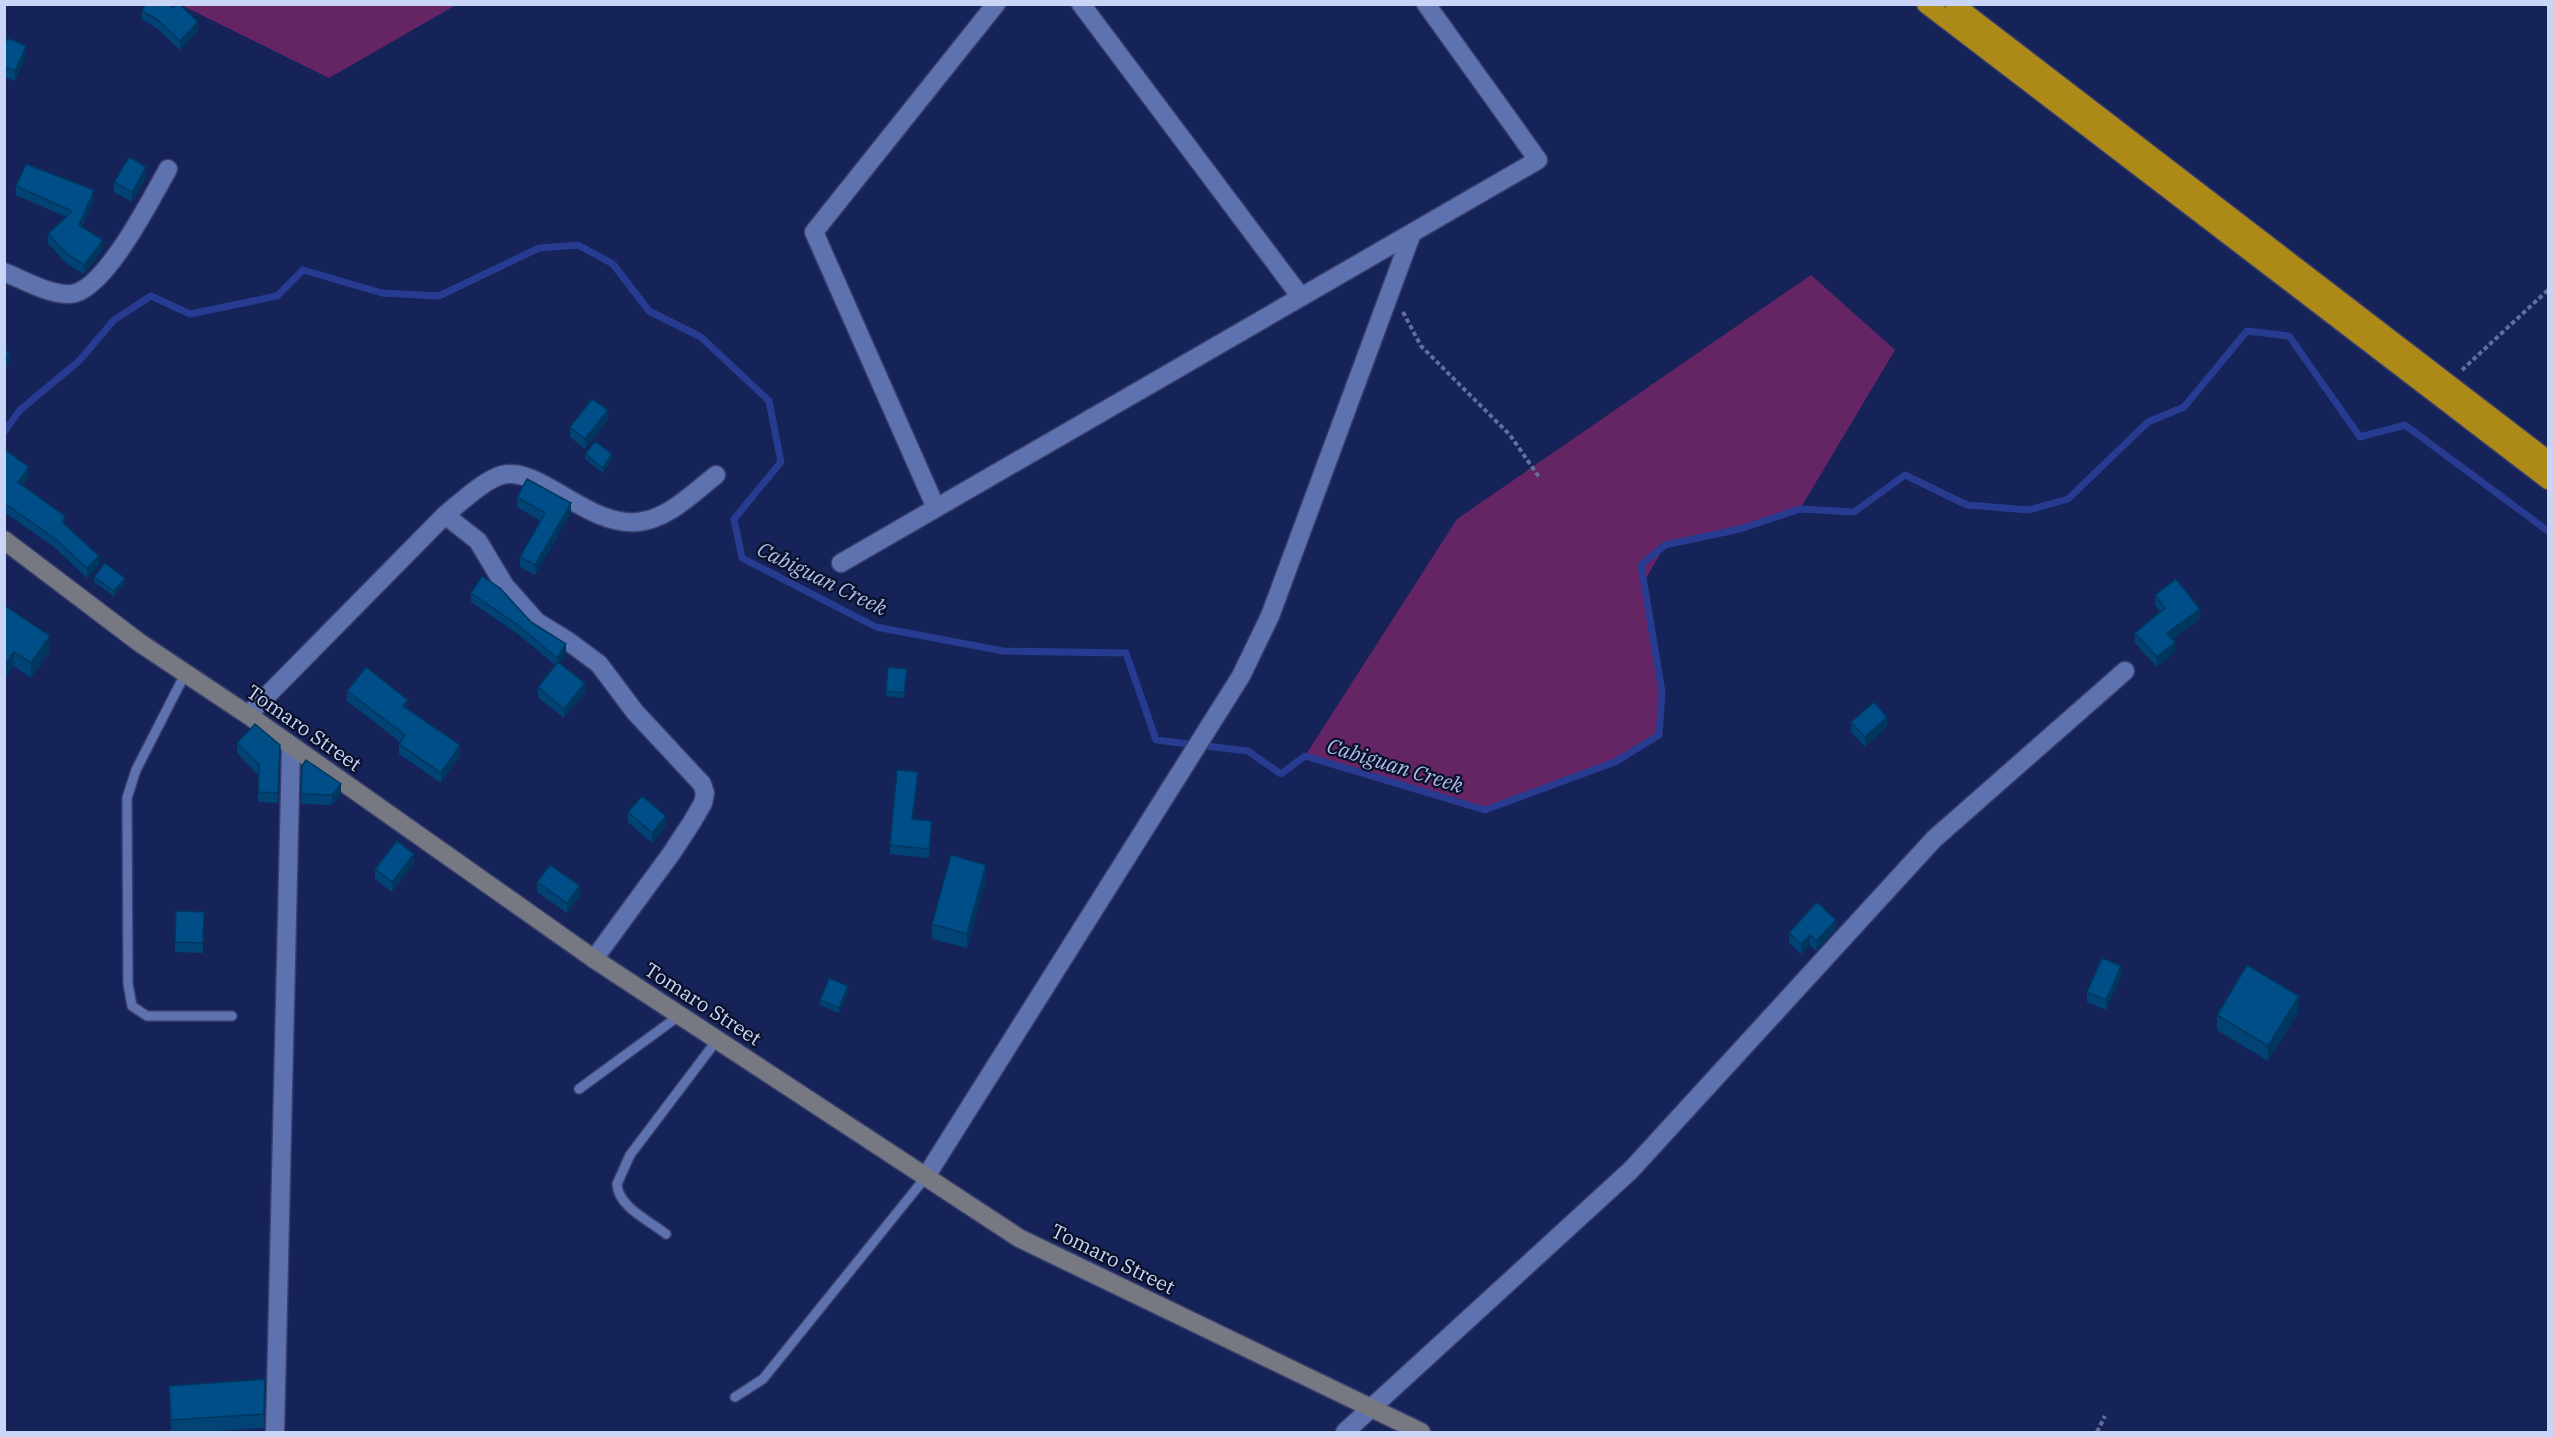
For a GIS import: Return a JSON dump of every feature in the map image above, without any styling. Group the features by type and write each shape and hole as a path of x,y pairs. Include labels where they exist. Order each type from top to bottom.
{"highway":[{"path":"1926,4 2548,480"},
{"path":"1954,4 2548,460"}],"street":[{"path":"936,508 814,232 996,4"},
{"path":"1081,4 1301,297"},
{"path":"841,563 1538,160 1436,9"},
{"path":"4,272 60,294 73,295 87,289 125,243 168,169"},
{"path":"925,1178 1241,676 1270,616 1412,232"},
{"path":"248,715 446,515 465,498 499,476 513,473 530,477 574,504 610,520 638,522 664,514 716,476"},
{"path":"446,515 478,541 505,586 537,622 599,664 634,712 702,784 705,793 703,803 671,854 594,959"},
{"name":"Tomaro Street","path":"7,546 140,643 248,715 594,959 1019,1238 1170,1313 1421,1432"},
{"path":"1345,1432 1631,1170 1934,839 2125,671"},
{"path":"275,1432 291,747"}],"lane":[{"path":"185,674 136,770 127,798 128,984 132,1006 147,1016 232,1016"},
{"path":"579,1089 680,1015"},
{"path":"666,1234 628,1206 621,1198 617,1184 630,1155 717,1040"},
{"path":"735,1397 763,1379 925,1178"}],"path":[{"path":"2449,384 2479,353 2548,290"},
{"path":"1390,291 1421,346 1510,435 1539,477"},
{"path":"2097,1432 2105,1416"}],"shaded area":[{"path":"181,5 456,5 329,78"},
{"path":"1811,275 1895,350 1800,509 1740,529 1665,545 1644,582 1662,692 1659,735 1615,762 1485,810 1305,756 1457,519"}],"building":[{"path":"146,4 168,4 173,8 179,4 198,22 180,41 158,20 142,11"},
{"path":"8,38 26,46 15,71 4,67 4,46"},
{"path":"129,157 146,167 132,192 114,182"},
{"path":"26,164 94,190 79,225 103,240 84,265 67,254 48,234 72,211 16,186"},
{"path":"4,350 9,353 4,360"},
{"path":"592,399 608,410 585,439 570,427"},
{"path":"595,441 612,454 603,468 585,454"},
{"path":"4,449 29,467 18,482 65,516 62,522 99,556 87,568 53,537 4,503"},
{"path":"527,479 571,503 535,565 520,557 545,513 517,497"},
{"path":"105,563 125,578 114,591 94,577"},
{"path":"482,576 500,588 531,622 566,644 557,658 518,625 471,593"},
{"path":"2176,579 2200,609 2167,633 2175,642 2157,657 2135,633 2165,608 2155,595"},
{"path":"4,605 50,636 31,663 14,652 4,664"},
{"path":"558,662 585,683 564,709 538,687"},
{"path":"366,667 408,700 403,706 460,745 441,773 399,744 405,735 347,691"},
{"path":"888,667 907,669 904,693 886,691"},
{"path":"1874,702 1887,717 1865,737 1851,722"},
{"path":"255,724 280,745 278,793 258,792 259,765 237,743"},
{"path":"306,760 341,784 332,795 301,794 302,766"},
{"path":"897,770 918,772 912,819 932,821 929,849 890,845"},
{"path":"642,796 666,816 652,833 628,812"},
{"path":"397,841 414,854 392,882 375,869"},
{"path":"951,855 986,865 967,934 932,924"},
{"path":"550,865 580,886 567,903 537,882"},
{"path":"1817,902 1836,920 1816,941 1810,935 1801,944 1789,933"},
{"path":"176,911 204,912 203,943 175,942"},
{"path":"2102,958 2121,966 2106,1000 2087,992"},
{"path":"2247,965 2299,996 2268,1046 2217,1015"},
{"path":"829,978 848,986 839,1008 820,1000"},
{"path":"265,1379 264,1414 171,1420 169,1386"}],"waterway":[{"name":"Cabiguan Creek","path":"4,432 20,410 79,361 114,320 151,296 190,314 277,296 303,270 382,293 439,296 539,248 578,245 613,264 649,311 701,337 769,401 781,462 734,519 742,558 876,627 1003,651 1126,653 1156,740 1248,751 1281,774 1305,756 1485,810 1615,762 1659,735 1662,692 1641,565 1665,545 1740,529 1800,509 1854,512 1905,475 1967,505 2029,510 2068,499 2148,422 2184,407 2247,331 2289,336 2360,437 2405,425 2548,531"}]}
